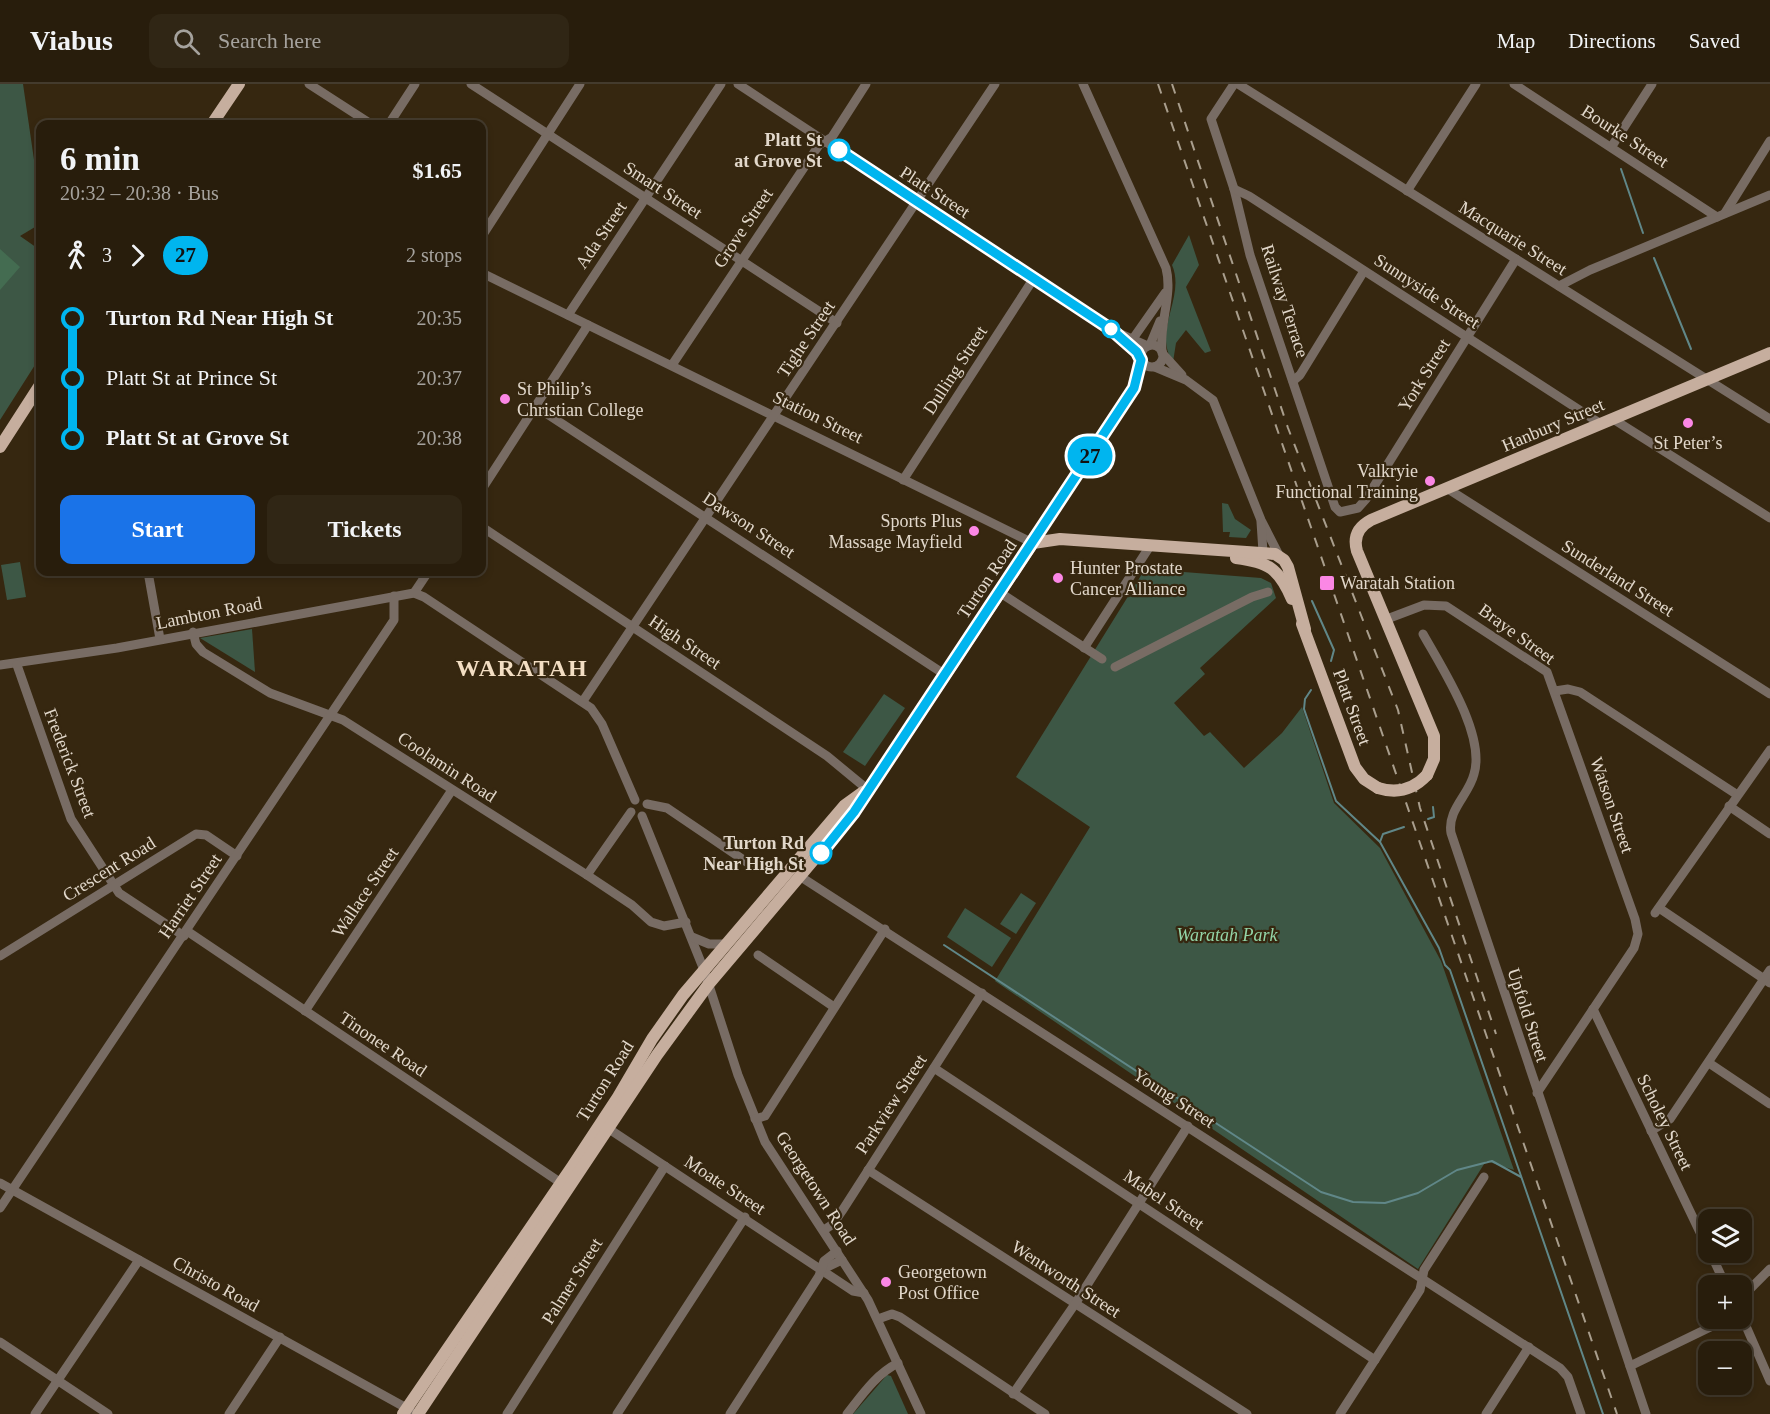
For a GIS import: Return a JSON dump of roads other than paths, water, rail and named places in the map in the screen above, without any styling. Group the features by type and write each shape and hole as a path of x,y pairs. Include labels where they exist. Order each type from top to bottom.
{"main road":[{"path":"215,120 239,84"},
{"name":"Hanbury Street","path":"1387,619 1357,551 1356,535 1367,522 1770,353"},
{"path":"0,447 36,391"},
{"path":"1033,543 1060,539 1263,552 1280,557 1288,583"},
{"name":"Turton Road","path":"411,1413 609,1129 657,1055 708,985 854,812 867,789 1033,543"},
{"path":"1149,546 1255,560 1274,570 1288,583"},
{"path":"1263,552 1277,566 1288,583"},
{"name":"Platt Street","path":"1288,583 1352,761 1364,779 1378,788 1393,791 1406,789 1427,775 1434,759 1434,736 1387,619"},
{"name":"Turton Road","path":"411,1413 618,1097 652,1039 725,944 845,805 867,789"}],"street":[{"path":"309,84 365,120"},
{"path":"392,120 415,84"},
{"name":"Smart Street","path":"471,84 837,323"},
{"path":"486,230 580,84"},
{"name":"Ada Street","path":"567,315 721,84"},
{"name":"Platt Street","path":"738,84 1112,330 1149,345"},
{"name":"Grove Street","path":"672,365 819,145 832,137 866,84"},
{"name":"Tighe Street","path":"583,701 995,84"},
{"path":"1083,84 1165,265 1169,286 1163,316 1162,360 1154,367"},
{"name":"Railway Terrace","path":"1234,84 1211,119 1234,189 1250,255 1335,507 1340,512 1358,508"},
{"name":"Macquarie Street","path":"1238,84 1770,419"},
{"path":"1407,191 1476,84"},
{"name":"Bourke Street","path":"1514,84 1721,215"},
{"path":"1611,146 1652,84"},
{"path":"1721,215 1770,141"},
{"name":"Sunnyside Street","path":"1234,189 1249,196 1467,336 1607,422 1770,518"},
{"path":"1559,286 1590,270 1770,195"},
{"name":"York Street","path":"1358,508 1366,499 1516,259"},
{"path":"1293,381 1300,375 1365,271"},
{"name":"Station Street","path":"486,275 1033,543"},
{"name":"Dulling Street","path":"903,480 1034,278"},
{"path":"1132,340 1169,286"},
{"path":"1163,316 1141,358 1146,365 1191,382"},
{"path":"486,483 588,325"},
{"name":"Platt Street","path":"1112,330 1141,358"},
{"path":"1149,345 1162,352 1191,382 1215,402 1261,520 1280,557"},
{"name":"Turton Road","path":"1134,388 1141,358"},
{"name":"Turton Road","path":"1033,543 1134,388 1154,367"},
{"name":"Dawson Street","path":"536,406 944,674"},
{"name":"Sunderland Street","path":"1448,489 1770,694"},
{"path":"1261,520 1263,552"},
{"name":"High Street","path":"486,530 827,756 867,789"},
{"path":"1084,648 1149,546"},
{"path":"149,576 160,639"},
{"path":"425,576 414,593 424,597 583,701 598,717 635,800"},
{"path":"999,592 1102,659"},
{"path":"1115,667 1252,597 1268,592"},
{"name":"Lambton Road","path":"0,665 17,664 414,593"},
{"name":"Harriet Street","path":"0,1208 14,1191 393,620 394,596"},
{"name":"Braye Street","path":"1387,619 1428,604 1450,608 1544,669 1555,692 1568,689 1580,692 1736,794"},
{"name":"Coolamin Road","path":"193,632 196,644 203,652 270,693 344,720 587,875 632,905 651,922 664,926 686,922"},
{"name":"Upfold Street","path":"1423,634 1445,674 1475,741 1475,771 1451,817 1450,831 1646,1414"},
{"name":"Frederick Street","path":"17,664 70,819 119,893 185,934"},
{"name":"Watson Street","path":"1555,692 1638,929 1636,943 1593,1009"},
{"path":"1767,981 1657,911 1736,794 1746,788 1770,750"},
{"name":"Wallace Street","path":"305,1011 452,790"},
{"path":"587,875 631,812 631,804 635,800 667,808 754,867"},
{"path":"631,812 636,816 642,816 647,811 647,804"},
{"path":"1729,806 1770,834"},
{"name":"Georgetown Road","path":"642,816 692,937 765,1143 864,1293 921,1414"},
{"name":"Crescent Road","path":"0,956 196,834 206,835 237,856"},
{"name":"Young Street","path":"801,877 1529,1347 1568,1377 1581,1414"},
{"path":"755,1119 765,1116 885,930"},
{"name":"Tinonee Road","path":"185,934 305,1011 561,1183"},
{"path":"692,937 709,944 725,944"},
{"path":"758,955 834,1007"},
{"path":"1652,1131 1670,1119 1767,981 1770,970"},
{"name":"Parkview Street","path":"824,1230 833,1224 982,993"},
{"path":"1537,1093 1593,1009"},
{"name":"Scholey Street","path":"1593,1009 1698,1228"},
{"path":"1709,1063 1770,1104"},
{"name":"Mabel Street","path":"934,1068 1375,1360"},
{"path":"1014,1394 1141,1204 1188,1126"},
{"name":"Moate Street","path":"609,1129 745,1217 853,1291 864,1293"},
{"name":"Palmer Street","path":"507,1414 665,1166"},
{"name":"Wentworth Street","path":"868,1170 1247,1414"},
{"path":"1340,1414 1420,1290 1424,1270 1484,1177"},
{"name":"Christo Road","path":"0,1183 280,1337 411,1413"},
{"path":"617,1414 745,1217"},
{"path":"730,1414 821,1270 840,1255"},
{"path":"35,1414 139,1260"},
{"path":"1752,1287 1770,1269"},
{"path":"878,1319 892,1314 900,1317 1045,1414"},
{"path":"1630,1366 1706,1329"},
{"path":"1748,1329 1769,1375"},
{"path":"229,1414 280,1337"},
{"path":"0,1342 108,1414"},
{"path":"1486,1414 1529,1347"},
{"path":"847,1414 887,1368 898,1363"}],"waterway":[{"path":"1621,169 1643,233"},
{"path":"1654,258 1691,349"},
{"path":"1312,601 1334,650 1331,661"},
{"path":"1311,690 1305,699 1304,709 1336,801 1380,842 1439,948 1445,965 1450,970 1603,1414"},
{"path":"1428,819 1434,817 1433,807"},
{"path":"1380,842 1383,834 1404,827"},
{"path":"944,945 1321,1192 1353,1202 1385,1203 1418,1193 1457,1170 1492,1161 1521,1177"}],"railway":[{"path":"1158,84 1617,1414"},
{"path":"1172,84 1288,428 1398,710 1420,808 1496,1034"}],"place":[{"name":"Platt St at Grove St","path":"839,150"},
{"name":"St Philip’s Christian College","path":"505,399"},
{"name":"St Peter’s","path":"1688,423"},
{"name":"Valkryie Functional Training","path":"1430,481"},
{"name":"Sports Plus Massage Mayfield","path":"974,531"},
{"name":"Hunter Prostate Cancer Alliance","path":"1058,578"},
{"name":"Waratah Station","path":"1327,583"},
{"name":"Turton Rd Near High St","path":"821,853"},
{"name":"Georgetown Post Office","path":"886,1282"}],"district":[{"name":"WARATAH","path":"522,668"}],"park label":[{"name":"Waratah Park","path":"1227,935"}]}
